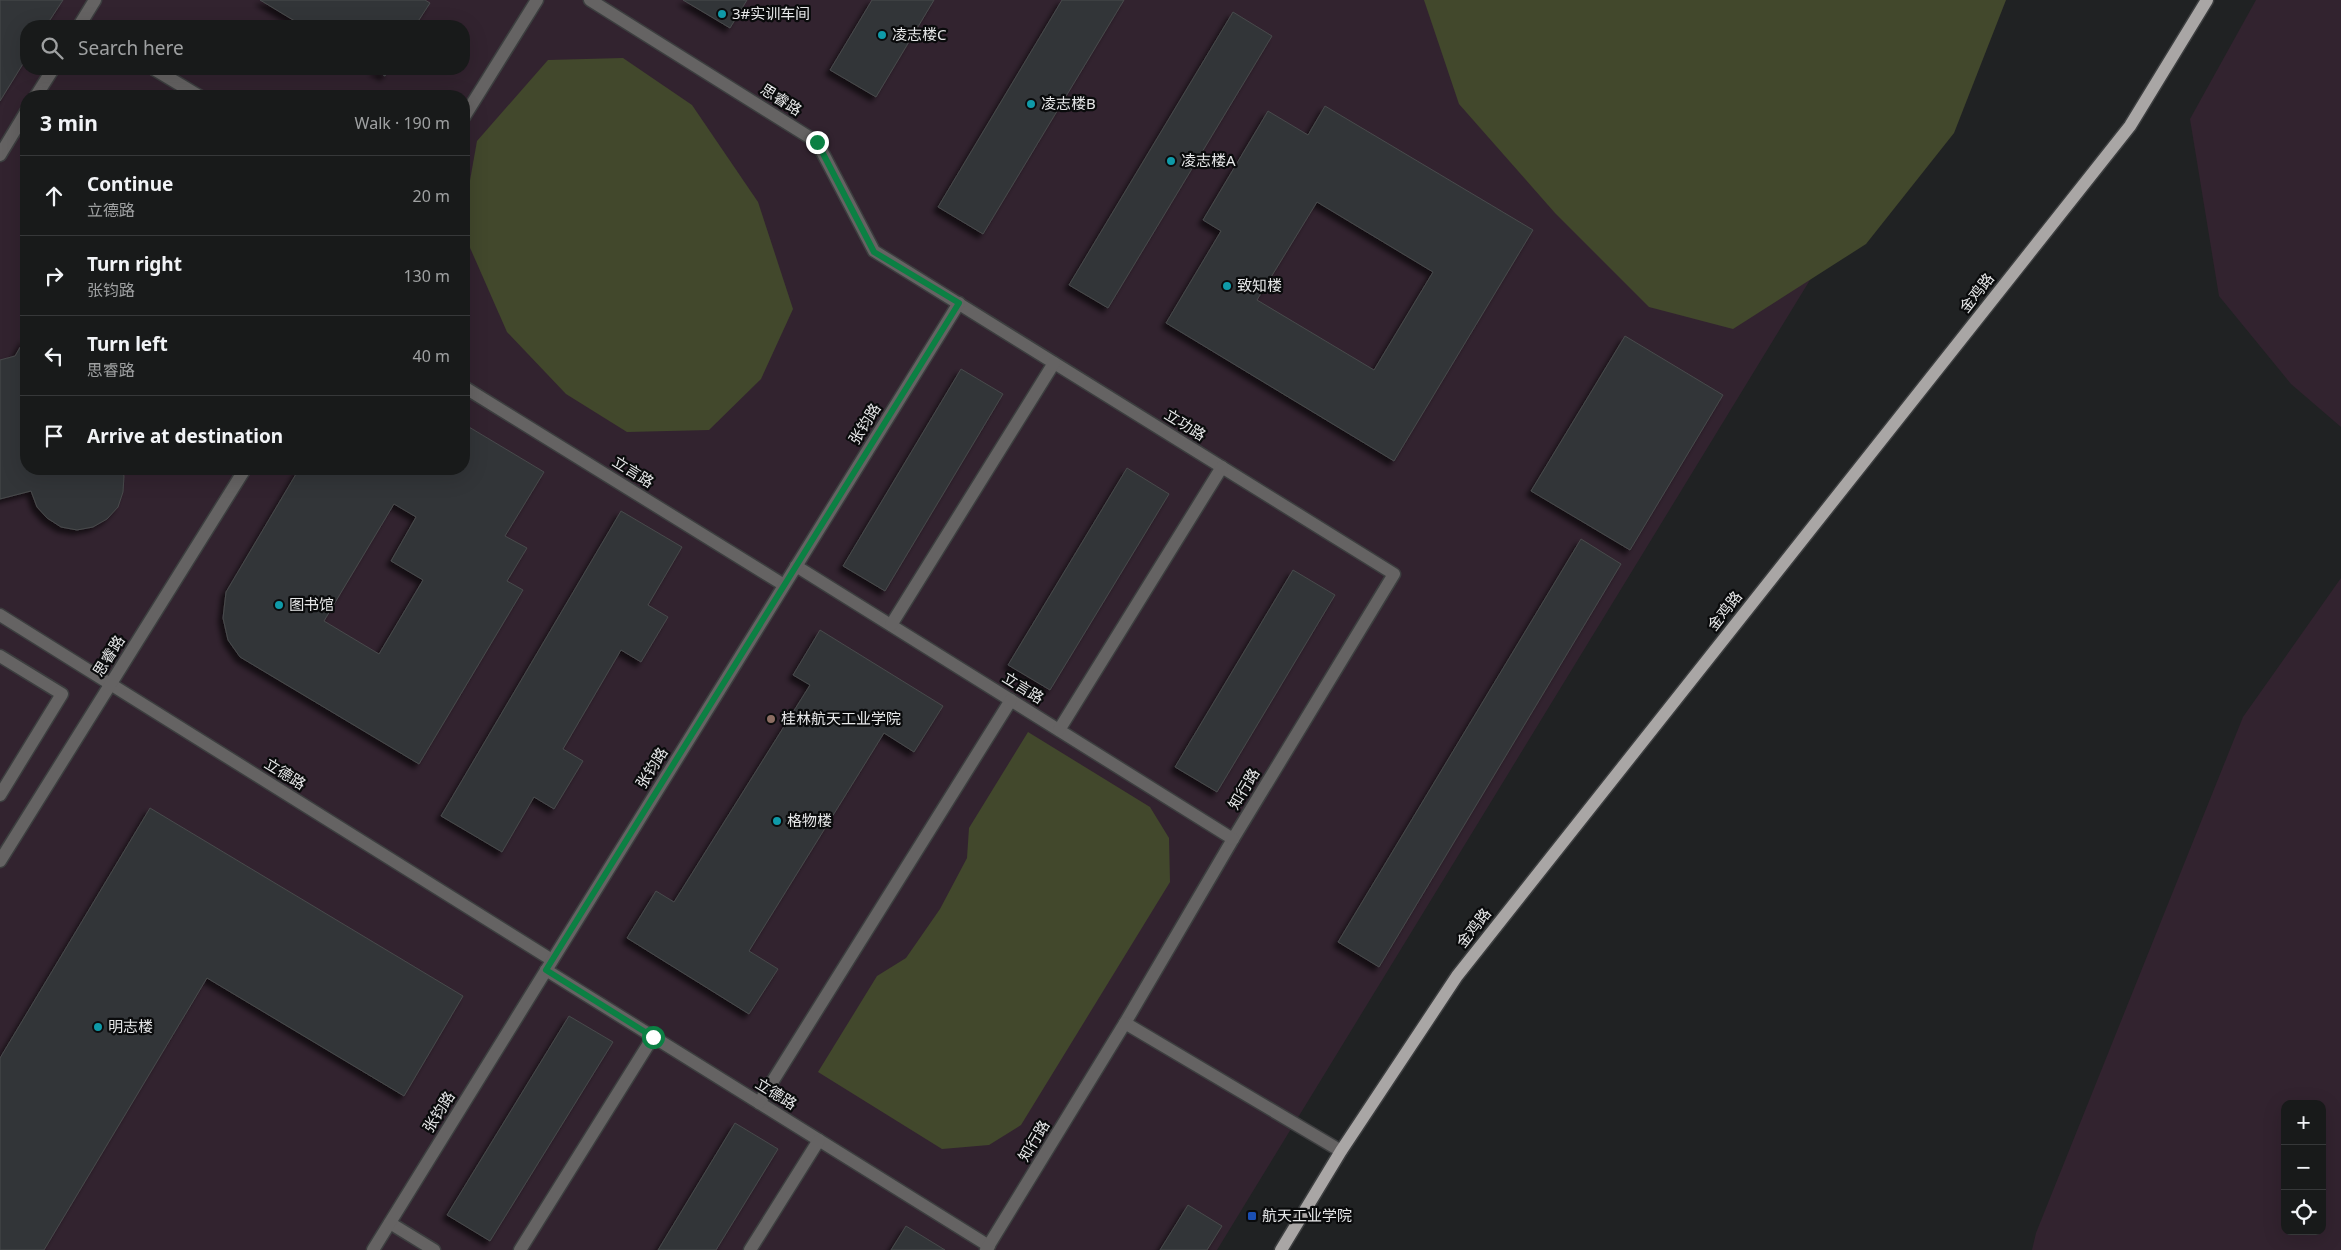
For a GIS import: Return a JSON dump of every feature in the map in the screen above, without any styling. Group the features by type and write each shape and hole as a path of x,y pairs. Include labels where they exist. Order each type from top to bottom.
{"main road":[{"name":"金鸡路","path":"1281,1250 1341,1151 1457,976 2130,126 2207,0"}],"street":[{"path":"85,20 95,0"},
{"path":"470,107 537,0"},
{"name":"思睿路","path":"590,0 817,142 874,252 959,303"},
{"path":"40,90 49,75"},
{"path":"164,75 189,90"},
{"path":"0,155 20,122"},
{"name":"立功路","path":"959,303 1394,574"},
{"name":"张钧路","path":"373,1250 959,303"},
{"path":"891,625 1054,363"},
{"name":"立言路","path":"470,390 784,585"},
{"path":"1059,730 1222,468"},
{"name":"思睿路","path":"0,861 241,475"},
{"name":"立言路","path":"796,566 1233,839"},
{"name":"知行路","path":"987,1248 1125,1023 1233,839 1394,574"},
{"name":"立德路","path":"0,615 549,965 653,1037 819,1140 987,1248"},
{"path":"0,656 62,694 0,795"},
{"path":"759,1103 1012,700"},
{"path":"1125,1023 1341,1151"},
{"path":"520,1250 653,1037"},
{"path":"750,1250 819,1140"},
{"path":"390,1223 434,1250"}],"shaded area":[{"name":"桂林航天工业学院","path":"0,0 1923,0 1843,226 1217,1250 0,1250"},
{"path":"2256,0 2341,0 2341,427 2291,384 2219,296 2190,119"},
{"path":"2341,578 2341,1250 2032,1250 2036,1233 2243,717"}],"green space":[{"path":"1424,0 2006,0 1954,133 1866,244 1733,329 1649,307 1555,213 1459,104"},
{"path":"623,58 692,105 758,202 793,309 761,379 709,430 627,432 566,394 507,332 470,248 470,180 477,141 548,60"},
{"path":"1028,732 1150,807 1169,838 1170,882 1021,1125 989,1145 942,1149 818,1072 877,976 906,958 940,909 967,858 969,828"}],"building":[{"path":"0,0 63,0 50,20 20,20 20,69 0,101"},
{"path":"260,0 425,0 430,3 419,20 293,20"},
{"name":"3#实训车间","path":"683,0 747,0 730,28"},
{"name":"凌志楼C","path":"872,0 934,0 876,97 830,70"},
{"name":"凌志楼B","path":"1062,0 1124,0 983,234 938,207"},
{"name":"凌志楼A","path":"1233,12 1272,36 1108,308 1069,285"},
{"name":"致知楼","path":"1325,106 1533,230 1394,461 1166,323 1221,231 1203,220 1268,111 1308,135","holes":["1317,202 1433,272 1374,370 1257,300"]},
{"path":"1625,336 1723,395 1630,550 1531,491"},
{"path":"20,347 20,475 124,475 123,492 118,507 107,519 93,527 77,530 61,527 47,518 37,507 31,491 0,499 0,360 15,356"},
{"path":"961,369 1003,394 885,591 843,566"},
{"name":"图书馆","path":"470,428 544,472 505,536 527,548 507,581 523,590 419,764 240,657 228,640 223,618 226,592 295,475 470,475","holes":["394,504 416,517 391,561 423,580 379,654 324,621"]},
{"path":"1127,468 1169,494 1050,690 1008,665"},
{"path":"621,511 682,547 648,605 668,617 641,662 621,650 563,749 583,761 554,809 534,797 502,852 441,816"},
{"path":"1581,539 1621,564 1379,967 1338,942"},
{"path":"1293,570 1335,595 1217,792 1175,767"},
{"name":"格物楼","path":"820,630 943,706 914,752 884,733 749,951 778,969 749,1014 627,938 656,891 674,902 810,685 793,675"},
{"name":"明志楼","path":"150,808 463,996 404,1096 207,978 44,1250 0,1250 0,1058"},
{"path":"569,1016 613,1042 490,1241 447,1215"},
{"path":"735,1123 778,1149 716,1250 658,1250"},
{"path":"1188,1205 1222,1226 1207,1250 1160,1250"},
{"path":"906,1226 945,1250 891,1250"}],"place":[{"name":"3#实训车间","path":"722,14"},
{"name":"凌志楼C","path":"882,35"},
{"name":"凌志楼B","path":"1031,104"},
{"name":"凌志楼A","path":"1171,161"},
{"name":"致知楼","path":"1227,286"},
{"name":"图书馆","path":"279,605"},
{"name":"桂林航天工业学院","path":"771,719"},
{"name":"格物楼","path":"777,821"},
{"name":"明志楼","path":"98,1027"},
{"name":"航天工业学院","path":"1252,1216"}],"route":[{"path":"653,1037 546,970 959,303 874,252 817,142"}]}
